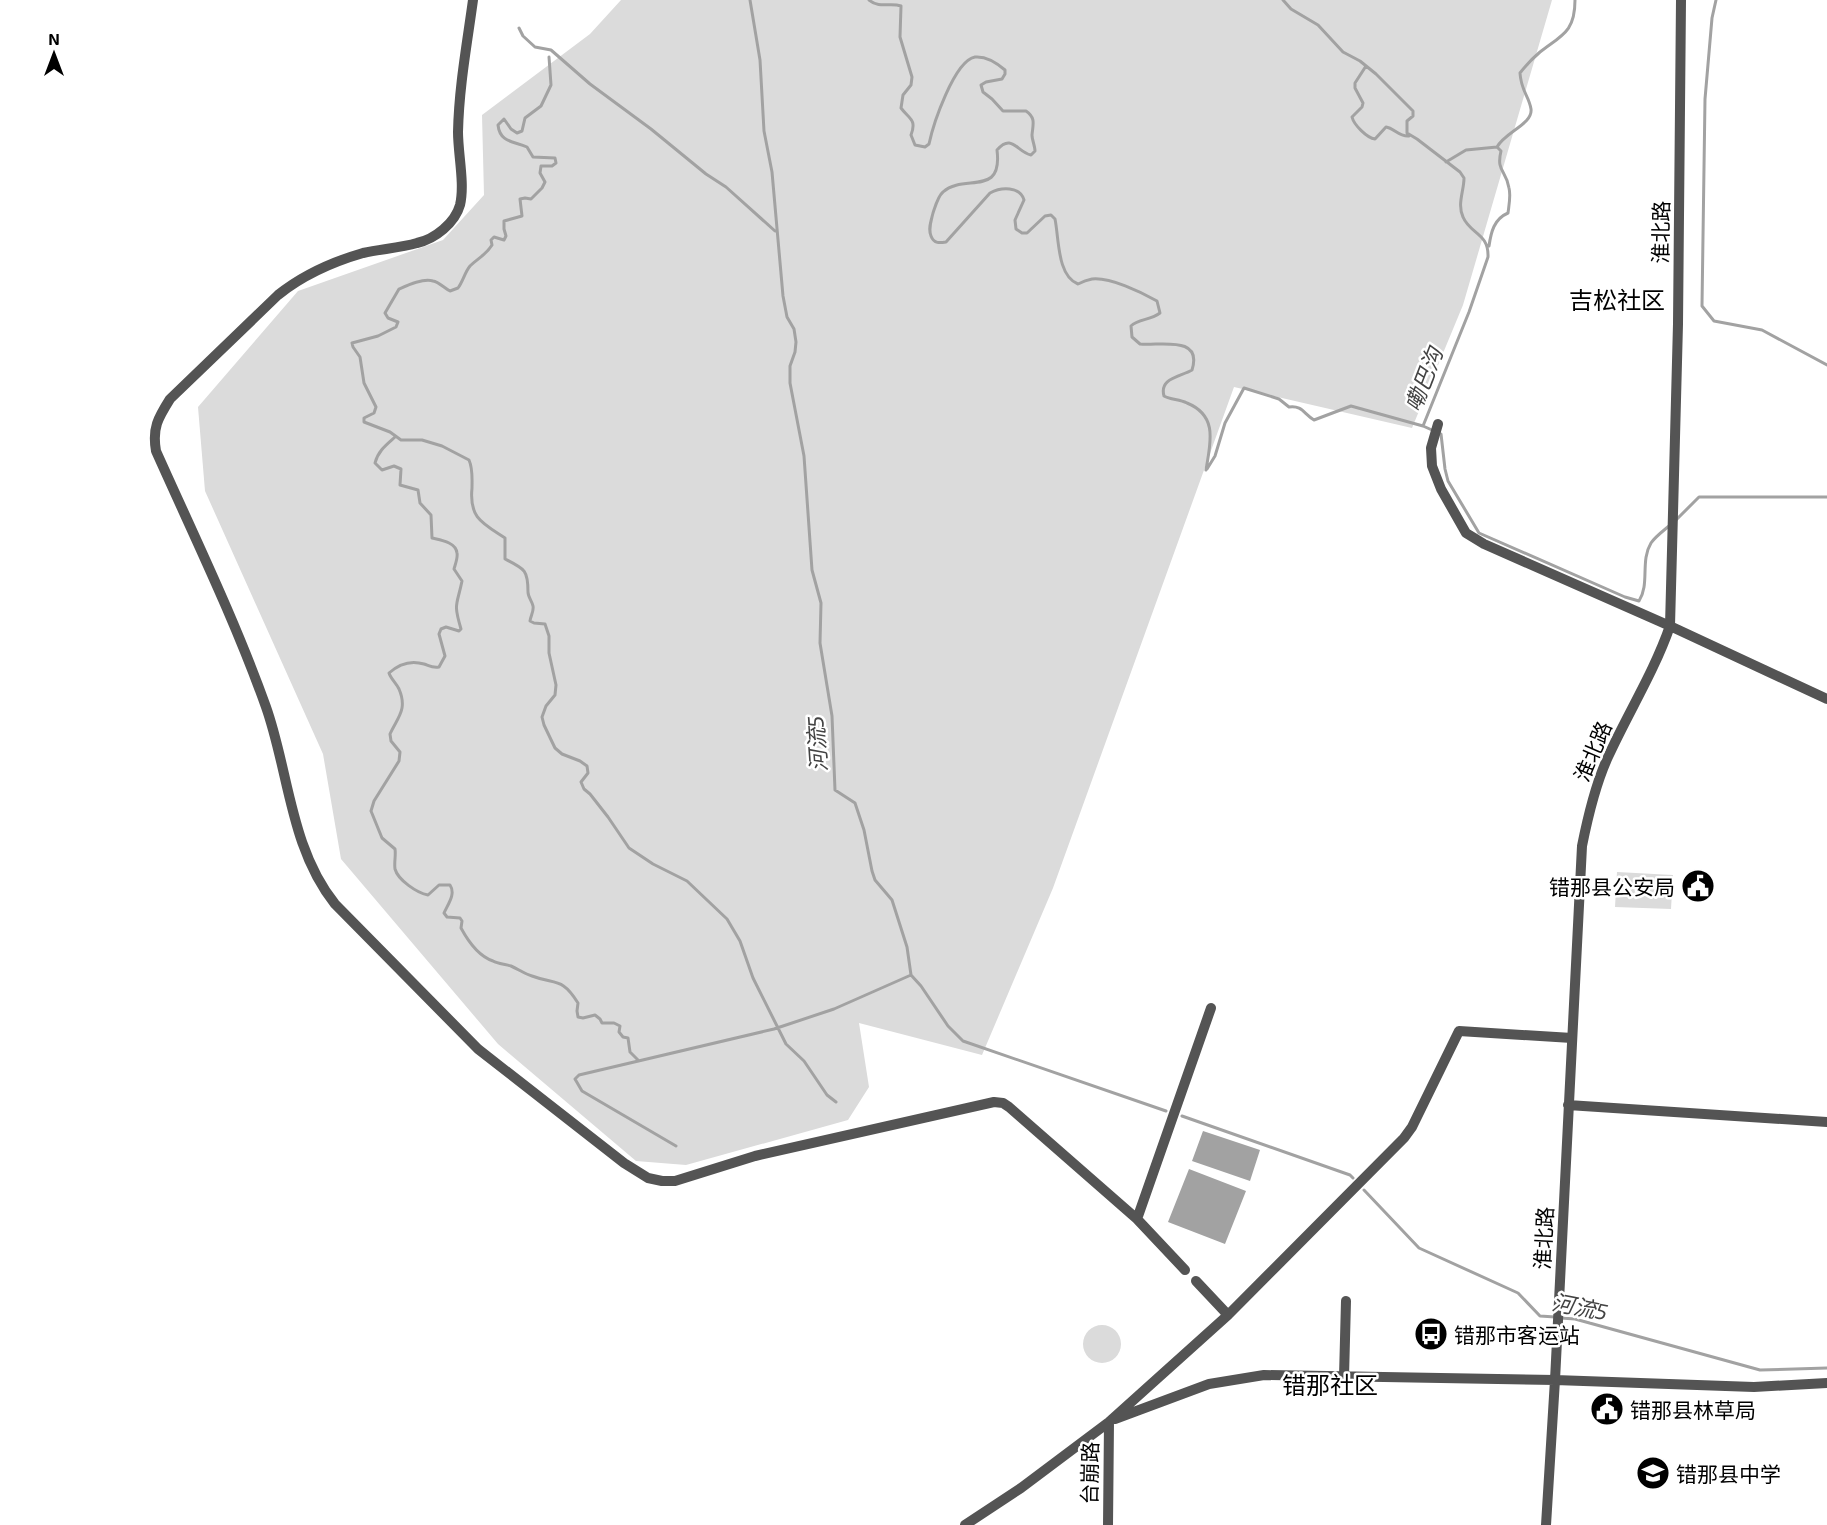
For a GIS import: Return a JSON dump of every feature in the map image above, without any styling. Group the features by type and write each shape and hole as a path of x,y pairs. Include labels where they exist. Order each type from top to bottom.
{"street":[{"path":"473,0 460,104 458,143 460,206 454,216 435,236 420,243 363,254 320,269 291,284 170,399 154,430 156,451 252,669 273,729 302,839 323,889 335,904 478,1049 600,1146 648,1178 675,1181 755,1156 994,1102 1003,1103 1137,1219 1185,1270"},
{"name":"淮北路","path":"1546,1525 1582,846 1590,808 1608,758 1661,653 1671,626 1678,324 1681,0"},
{"path":"1438,424 1433,437 1432,466 1441,489 1466,533 1484,544 1671,626 1827,699"},
{"path":"1137,1219 1211,1008"},
{"path":"965,1525 1021,1488 1110,1422 1227,1315 1404,1138 1412,1128 1459,1031 1572,1038"},
{"path":"1568,1106 1827,1122"},
{"path":"1196,1281 1227,1315"},
{"path":"1344,1377 1346,1301"},
{"path":"1110,1422 1209,1384 1264,1375 1555,1380 1754,1387 1827,1383"},
{"name":"台崩路","path":"1108,1525 1110,1422"}],"shaded area":[{"path":"621,0 1552,0 1463,305 1412,428 1234,387 1053,888 982,1055 859,1023 869,1087 848,1120 686,1165 636,1161 498,1044 341,859 323,754 205,491 198,407 298,291 443,240 484,195 482,115 590,34"},
{"path":"1617,872 1673,875 1671,909 1615,907"},
{"path":"1203,1131 1260,1150 1250,1181 1192,1161"},
{"path":"1189,1169 1246,1191 1225,1244 1168,1222"},
{"path":"1102,1325 1115,1331 1121,1344 1115,1357 1102,1363 1089,1357 1083,1344 1089,1331"}],"waterway":[{"name":"河流5","path":"750,0 760,60 764,131 772,172 783,296 787,317 794,329 796,342 790,366 790,383 804,456 812,570 821,603 820,643 832,716 835,790 855,803 864,830 875,880 892,900 907,947 911,975 948,1026 963,1041 1166,1111"},
{"path":"869,0 881,5 901,6 900,37 912,77 911,85 903,95 901,108 913,122 911,135 915,145 925,147 929,144 952,81 967,61 975,57 991,60 1005,70 1002,79 981,85 983,92 1003,111 1026,111 1033,119 1032,137 1035,151 1031,155 1011,143 1002,145 997,150 997,165 994,174 988,179 961,184 943,192 937,202 931,222 932,239 937,242 946,242 990,193 1005,189 1014,190 1019,192 1024,200 1015,220 1016,229 1027,233 1045,216 1051,215 1055,219 1063,265 1071,280 1078,284 1092,279 1108,280 1157,301 1160,313 1131,326 1132,337 1140,344 1178,345 1191,351 1194,359 1192,370 1167,382 1163,390 1164,396 1187,403 1204,415 1210,432 1206,470"},
{"name":"嘞巴沟","path":"1283,0 1291,9 1318,25 1343,52 1360,61 1376,74 1413,111 1413,116 1407,121 1407,133 1460,172 1464,178 1461,212 1466,223 1482,238 1488,249 1488,257 1469,312 1423,426"},
{"path":"1497,147 1523,124 1530,114 1530,104 1520,73 1537,54 1566,32 1573,19 1575,0"},
{"path":"1716,0 1712,18 1705,99 1702,306 1714,321 1762,330 1827,365"},
{"path":"519,28 523,36 535,47 551,50 590,84 726,187 775,231"},
{"path":"549,57 551,85 541,106 525,118 522,131 517,133 504,119 498,125 499,131 505,138 527,147 533,157 555,158 556,163 552,166 541,166 540,173 545,182 542,188 531,199 520,199 522,216 504,221 506,236 504,240 494,237 491,240 490,248 470,266 458,288 450,291 437,283 425,280 399,289 385,313 388,318 398,322 396,327 378,336 352,343 360,357 364,383 376,407 374,413 364,418 364,422 390,432 401,440 422,440 442,446 469,460 475,513 479,519 505,538 505,559 521,568 526,575 528,594 533,608 530,621 545,624 549,636 549,653 556,685 555,695 546,706 542,717 555,748 587,766 588,773 581,782 584,789 608,817 629,848 653,864 687,881 727,919 740,941 753,978 786,1044 804,1061 827,1095 836,1102"},
{"path":"1366,66 1355,83 1355,88 1363,103 1352,117 1355,124 1365,134 1375,139 1386,127 1409,136"},
{"path":"1446,162 1466,150 1497,147"},
{"path":"1489,246 1496,222 1508,213 1510,200 1508,182 1500,163 1501,151 1497,147"},
{"name":"嘞巴沟","path":"1207,469 1215,456 1225,423 1244,388 1279,399 1289,407 1300,409 1314,420 1351,406 1423,426 1441,434 1448,481 1479,533 1625,597 1639,601 1644,587 1648,550 1651,543 1669,526"},
{"path":"395,437 380,452 375,463 382,470 394,466 401,469 400,485 418,490 420,503 431,515 432,538 447,542 456,549 454,569 462,581 456,609 461,629 459,631 446,627 441,629 439,634 445,656 439,667 410,663 401,665 389,673 399,689 402,703 402,708 390,734 391,741 400,752 399,761 374,801 371,811 382,838 395,849 395,869 404,882 428,895 439,885 450,885 452,895 444,913 447,917 460,918 461,928 478,952 495,962 563,985 578,1003 578,1017 595,1015 602,1023 614,1023 620,1026 619,1032 623,1037 628,1038 630,1052 638,1060"},
{"name":"嘞巴沟","path":"1676,520 1699,497 1827,497"},
{"path":"676,1146 582,1091 575,1079 579,1075 774,1029 834,1009 911,975"},
{"name":"河流5","path":"1182,1116 1353,1178"},
{"name":"河流5","path":"1364,1190 1419,1248 1518,1293 1540,1316 1555,1317"},
{"name":"河流5","path":"1561,1318 1575,1319 1760,1370 1827,1368"}],"place":[{"name":"错那县公安局","path":"1698,886"},
{"name":"错那市客运站","path":"1431,1334"},
{"name":"错那县林草局","path":"1607,1409"},
{"name":"错那县中学","path":"1653,1473"}],"district":[{"name":"吉松社区","path":"1617,299"},
{"name":"错那社区","path":"1330,1384"}]}
